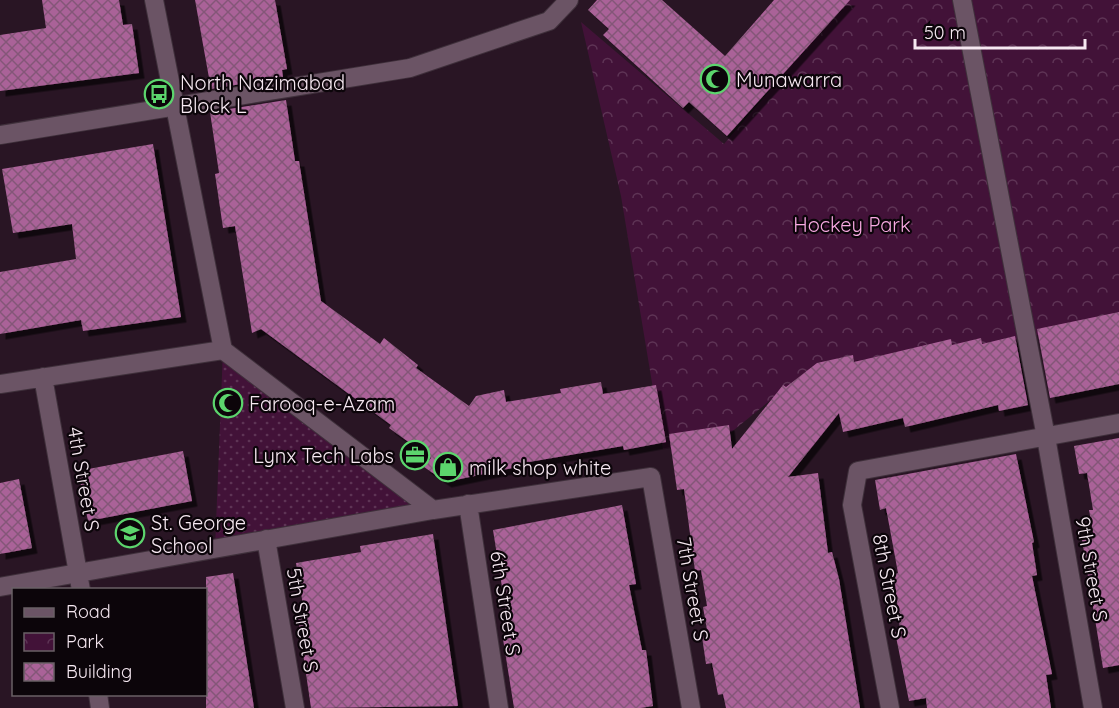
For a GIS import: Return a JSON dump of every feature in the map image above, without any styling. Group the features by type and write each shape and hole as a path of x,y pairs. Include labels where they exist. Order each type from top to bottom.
{"street":[{"path":"154,0 223,350 433,510"},
{"path":"0,135 410,68 549,21 569,0"},
{"name":"9th Street S","path":"962,0 1046,437 1093,708"},
{"path":"0,384 223,350"},
{"name":"4th Street S","path":"43,377 80,581"},
{"path":"1046,437 1119,423"},
{"name":"8th Street S","path":"890,708 852,505 858,471 1046,437"},
{"name":"7th Street S","path":"468,504 651,477 692,708"},
{"path":"0,587 80,581 266,539 468,504"},
{"name":"6th Street S","path":"468,504 499,708"},
{"name":"5th Street S","path":"266,539 295,708"}],"green space":[{"name":"Hockey Park","path":"834,0 1119,0 1119,320 1027,337 778,394 729,434 663,449 621,196 581,22 724,144 834,16"},
{"path":"223,350 433,510 215,549"}],"building":[{"path":"42,0 119,0 123,25 132,24 139,73 0,91 0,35 46,28"},
{"path":"195,0 275,0 287,69 282,70 283,77 211,89"},
{"name":"Munawarra","path":"597,0 662,0 725,56 774,0 850,0 727,136 689,102 683,108 603,35 609,29 588,10"},
{"path":"286,100 295,161 299,161 321,301 380,344 384,338 418,365 416,368 469,406 476,396 504,390 506,402 561,393 560,389 601,382 603,394 656,385 666,442 624,450 623,446 517,464 517,467 446,482 424,467 431,458 389,428 391,425 261,329 252,333 235,226 223,228 215,174 219,173 210,112"},
{"path":"153,144 181,317 83,331 81,320 0,334 0,272 76,259 72,224 13,233 2,169"},
{"path":"1119,312 1119,384 1050,398 1037,329"},
{"path":"1015,336 1028,405 999,411 998,405 905,427 903,418 843,432 839,413 788,477 818,473 828,553 832,552 839,579 860,708 726,708 723,694 718,695 712,663 706,664 702,637 708,636 703,607 707,606 701,570 695,571 684,489 677,490 669,434 729,425 732,449 783,385 786,387 817,363 853,355 854,362 951,339 952,345 981,338 982,344"},
{"path":"1119,438 1119,665 1103,668 1082,540 1094,538 1089,510 1093,510 1087,473 1079,474 1074,446"},
{"path":"183,451 192,501 88,521 78,471"},
{"path":"1016,454 1034,542 1032,543 1037,575 1032,576 1052,674 1046,675 1051,708 927,708 926,698 909,701 895,632 900,631 894,574 898,573 886,508 880,510 875,480"},
{"path":"19,479 32,548 0,554 0,483"},
{"path":"622,505 636,584 629,585 642,650 646,650 653,706 640,708 514,708 503,639 510,638 493,530"},
{"path":"433,534 458,706 311,708 297,612 304,611 296,563 361,552 360,546"},
{"path":"233,573 254,708 206,708 206,577"}],"place":[{"name":"Munawarra","path":"715,79"},
{"name":"North Nazimabad Block L","path":"159,94"},
{"name":"Farooq-e-Azam","path":"228,403"},
{"name":"Lynx Tech Labs","path":"415,455"},
{"name":"milk shop white","path":"448,467"},
{"name":"St. George School","path":"130,533"}]}
